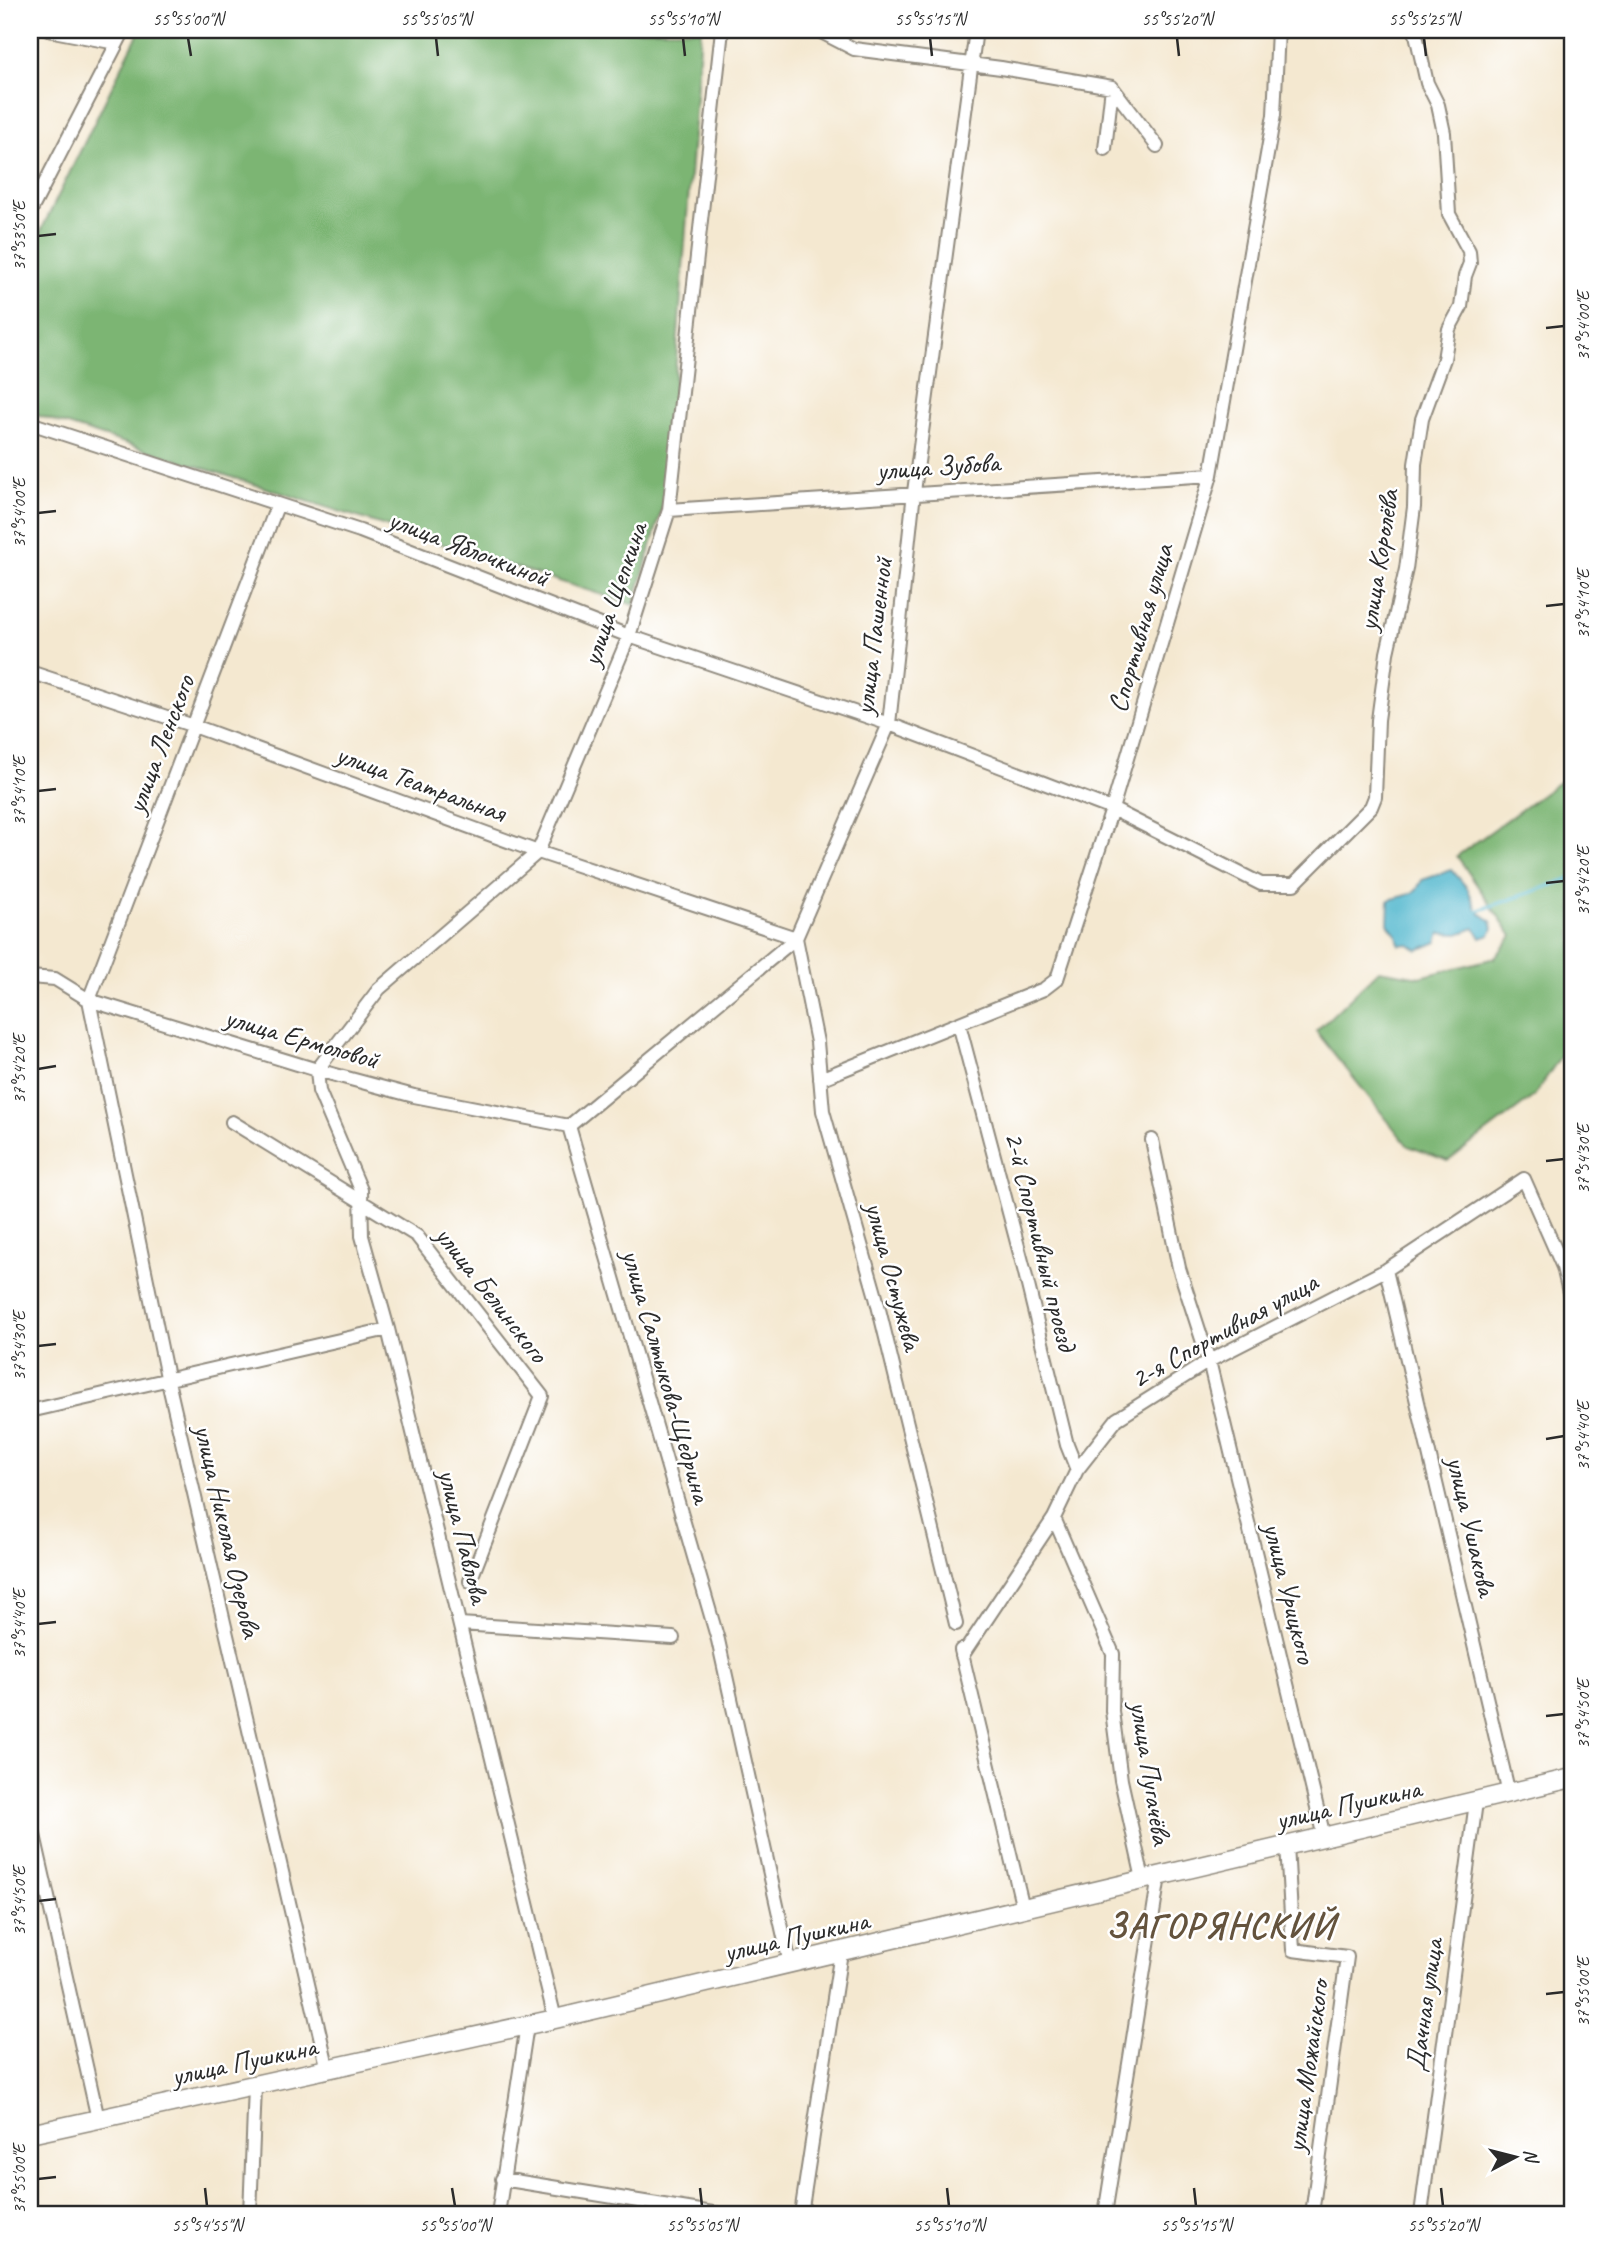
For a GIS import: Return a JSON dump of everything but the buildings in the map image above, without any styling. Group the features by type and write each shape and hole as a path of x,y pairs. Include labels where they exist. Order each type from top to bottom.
{"main road":[{"name":"улица Пушкина","path":"30,2134 555,2019 1572,1779"}],"street":[{"path":"48,30 116,43"},
{"path":"32,203 124,30"},
{"name":"улица Щепкина","path":"317,1070 379,989 538,852 629,636 670,509 722,30"},
{"path":"817,30 854,49 1112,87 1157,146"},
{"name":"улица Пашенной","path":"569,1126 796,939 889,724 914,492 976,30"},
{"name":"Спортивная улица","path":"820,1079 1044,989 1057,979 1112,809 1211,475 1274,115 1278,30"},
{"name":"улица Королёва","path":"889,724 1112,809 1238,875 1261,884 1294,884 1371,807 1375,797 1378,720 1387,653 1406,569 1414,507 1415,464 1422,419 1444,359 1449,329 1461,307 1465,276 1470,263 1469,251 1449,214 1444,133 1438,105 1427,83 1415,30"},
{"path":"1105,149 1112,87"},
{"name":"улица Яблочкиной","path":"30,423 359,531 629,636 889,724"},
{"name":"улица Зубова","path":"670,509 1211,475"},
{"name":"улица Ленского","path":"89,1000 277,506"},
{"name":"улица Театральная","path":"30,672 194,726 538,852 796,939"},
{"name":"улица Остужева","path":"796,939 817,1042 823,1111 876,1297 956,1624"},
{"name":"улица Ермоловой","path":"30,977 55,979 89,1000 317,1070 414,1096 569,1126"},
{"name":"улица Николая Озерова","path":"89,1000 167,1377 328,2070"},
{"name":"2-й Спортивный проезд","path":"959,1024 1024,1269 1066,1445 1077,1470"},
{"name":"улица Павлова","path":"317,1070 319,1091 361,1190 362,1236 388,1329 555,2019"},
{"name":"улица Белинского","path":"232,1122 417,1236 542,1396 470,1581"},
{"name":"улица Салтыкова-Щедрина","path":"569,1126 718,1640 790,1964"},
{"name":"улица Урицкого","path":"1152,1140 1179,1268 1209,1361 1324,1837"},
{"name":"2-я Спортивная улица","path":"1023,1908 961,1650 1054,1518 1077,1470 1117,1419 1209,1361 1386,1270 1524,1179 1563,1267 1572,1305"},
{"name":"улица Ушакова","path":"1386,1270 1509,1794"},
{"path":"30,1411 167,1377 388,1329"},
{"name":"улица Пугачёва","path":"1054,1518 1113,1654 1112,1711 1121,1780 1151,1878"},
{"path":"460,1624 673,1638"},
{"name":"Дачная улица","path":"1421,2214 1476,1802"},
{"path":"30,1816 98,2119"},
{"name":"улица Можайского","path":"1287,1846 1293,1950 1347,1957 1312,2214"},
{"path":"1105,2214 1151,1878"},
{"path":"802,2214 841,1952"},
{"path":"498,2214 527,2025"},
{"path":"250,2214 255,2086"},
{"path":"502,2179 719,2214"}],"green space":[{"path":"140,30 701,30 666,495 634,605 30,413 30,253"},
{"path":"1572,773 1572,1039 1534,1096 1448,1161 1408,1146 1316,1031 1379,970 1420,977 1495,958 1512,936 1457,856"}],"water":[{"path":"1452,870 1468,889 1477,911 1491,921 1493,928 1490,935 1481,938 1475,928 1458,934 1440,933 1437,942 1418,950 1409,944 1399,945 1397,935 1388,924 1389,900 1416,890 1422,880"}],"waterway":[{"path":"1477,911 1572,878"}],"district":[{"name":"ЗАГОРЯНСКИЙ","path":"1221,1925"}]}
